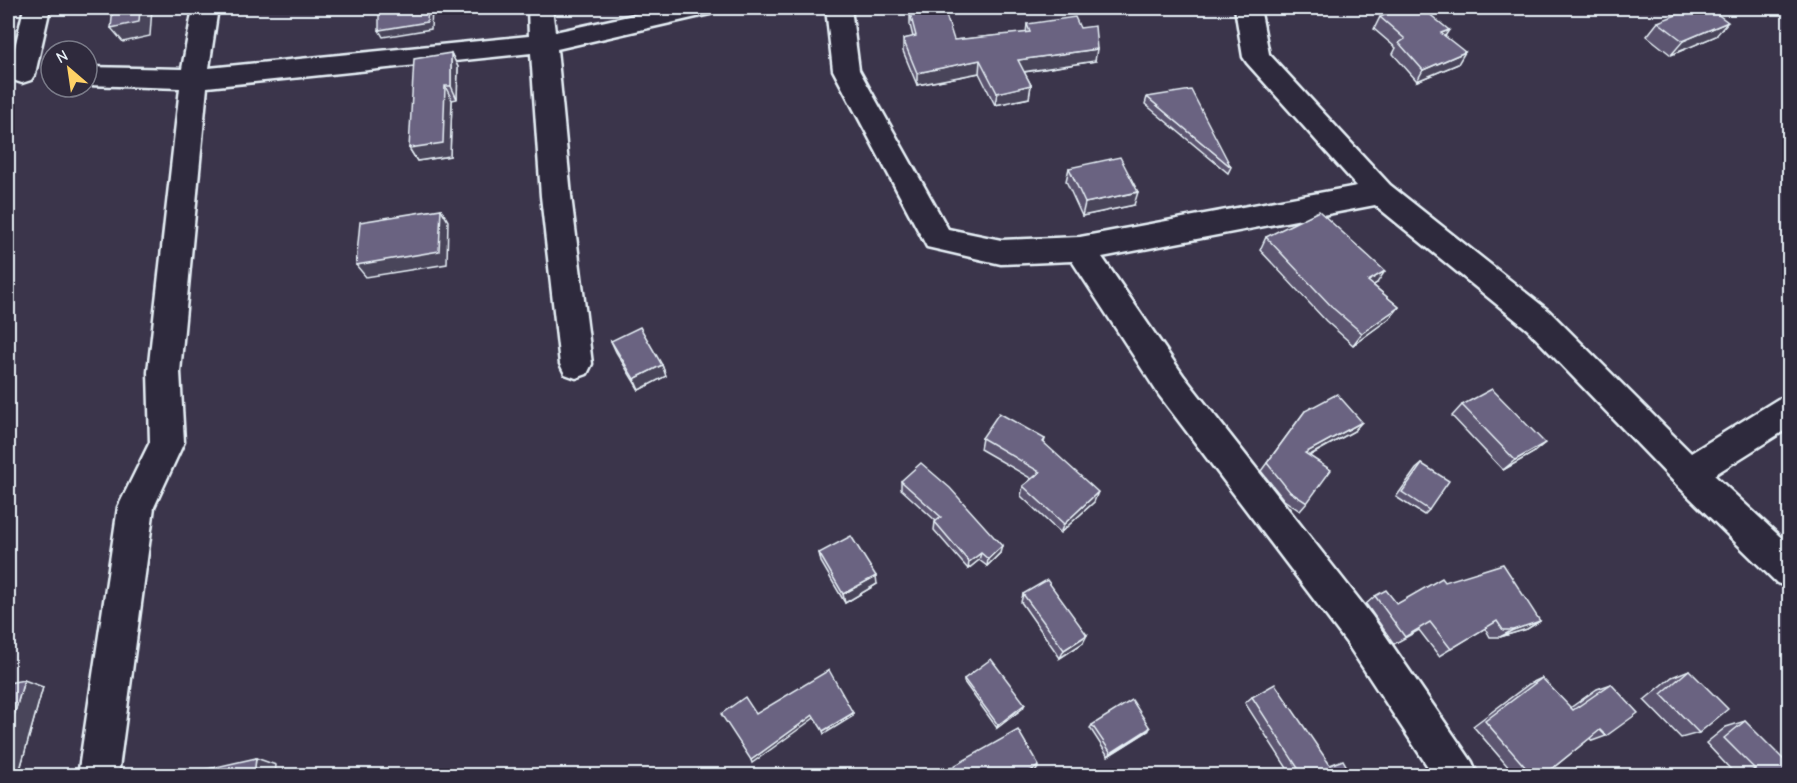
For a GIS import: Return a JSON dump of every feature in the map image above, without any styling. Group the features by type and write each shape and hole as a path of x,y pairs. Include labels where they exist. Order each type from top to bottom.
{"street":[{"path":"37,8 15,78 39,76"},
{"path":"98,776 136,507 168,442 164,372 194,79 205,8"},
{"path":"540,8 556,196 576,364"},
{"path":"99,76 194,79 544,44 701,8"},
{"path":"838,8 846,70 938,239 1001,252 1080,249 1380,193"},
{"path":"1248,8 1256,57 1380,193 1538,320 1688,473 1790,571"},
{"path":"1080,249 1171,385 1359,629 1458,776"},
{"path":"1688,473 1790,409"}],"building":[{"path":"113,8 140,8 139,22 111,28"},
{"path":"379,8 428,8 427,22 379,30"},
{"path":"1404,8 1422,8 1449,30 1441,33 1465,52 1423,70 1399,43 1405,39 1380,17"},
{"path":"1694,8 1709,8 1728,22 1683,41 1658,22"},
{"path":"944,9 954,40 1030,32 1027,24 1075,17 1080,28 1095,26 1097,49 1018,60 1031,85 997,93 980,60 917,73 903,39 916,36 910,13"},
{"path":"451,53 451,86 445,86 443,143 409,148 414,59"},
{"path":"1191,90 1231,167 1147,97"},
{"path":"1120,157 1138,192 1085,203 1069,168"},
{"path":"441,209 439,251 356,265 360,222"},
{"path":"1319,211 1385,271 1368,281 1399,307 1362,333 1334,309 1266,237"},
{"path":"640,327 662,365 634,379 611,341"},
{"path":"1492,389 1545,443 1515,460 1462,405"},
{"path":"1337,394 1362,422 1305,453 1331,470 1307,503 1290,492 1267,463 1305,411"},
{"path":"999,413 1045,439 1043,442 1098,492 1064,524 1023,486 1040,472 982,438"},
{"path":"921,463 950,488 1002,546 988,559 981,553 969,562 935,522 941,517 901,481"},
{"path":"1422,464 1449,481 1429,510 1402,492"},
{"path":"851,536 876,576 843,594 819,553"},
{"path":"1503,564 1540,621 1513,630 1503,630 1497,621 1451,649 1430,622 1405,637 1375,596 1386,590 1397,604 1442,578 1445,582"},
{"path":"1047,580 1087,635 1064,650 1023,594"},
{"path":"991,659 1025,704 998,725 964,679"},
{"path":"829,670 853,713 823,731 813,715 751,760 721,714 745,697 756,714"},
{"path":"1689,670 1728,709 1699,733 1661,694"},
{"path":"1542,678 1573,710 1611,684 1638,713 1606,736 1600,730 1543,776 1533,776 1485,721"},
{"path":"24,680 8,737 8,683"},
{"path":"1275,684 1330,765 1343,760 1352,776 1303,776 1252,697"},
{"path":"1132,700 1150,728 1111,753 1092,725"},
{"path":"1745,721 1790,766 1790,776 1744,776 1755,769 1724,738"},
{"path":"1018,730 1039,766 1022,776 936,776"},
{"path":"256,758 254,776 177,776"}]}
